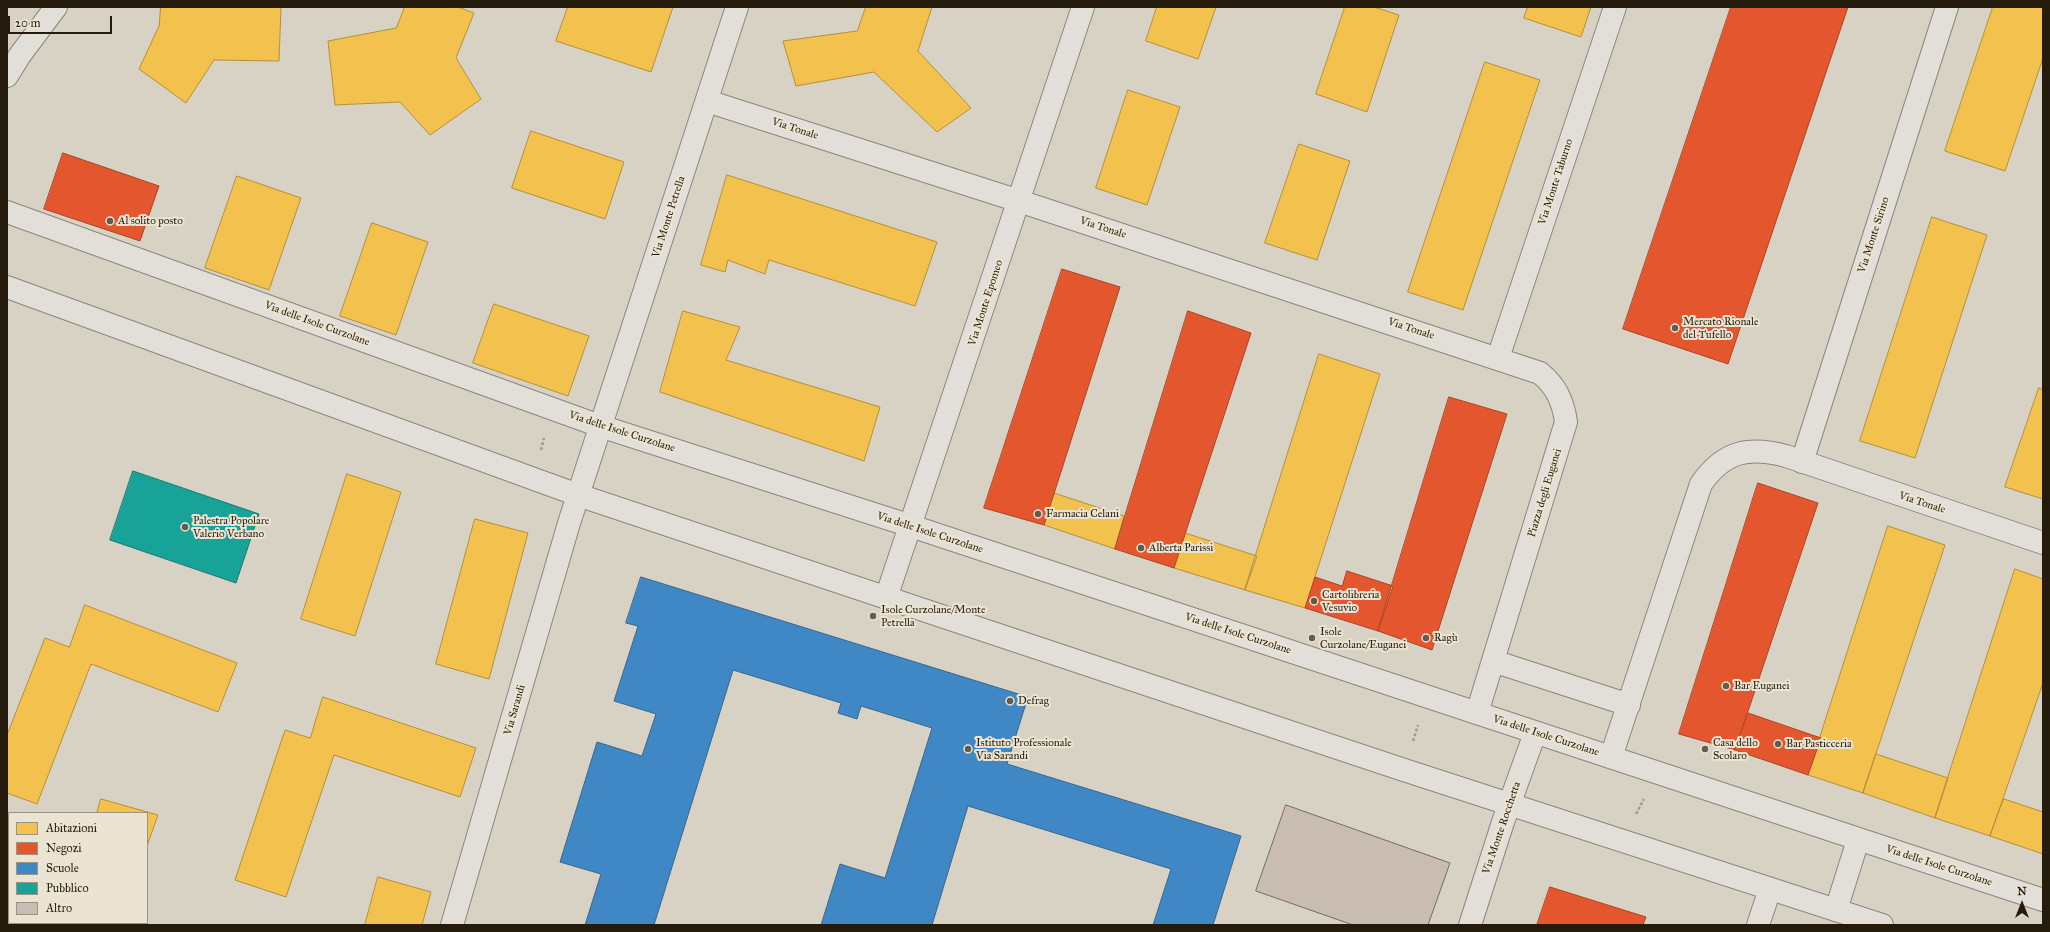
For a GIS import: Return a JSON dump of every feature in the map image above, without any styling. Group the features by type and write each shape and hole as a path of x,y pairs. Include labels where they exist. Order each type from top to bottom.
{"street":[{"path":"7,76 56,7"},
{"name":"Via Monte Petrella","path":"578,495 737,7"},
{"name":"Via Monte Epomeo","path":"886,598 912,526 1083,7"},
{"name":"Via Monte Taburno","path":"1498,358 1615,7"},
{"name":"Via Monte Sirino","path":"1802,462 1947,7"},
{"name":"Via Tonale","path":"707,101 1020,201 1498,358"},
{"name":"Via delle Isole Curzolane","path":"7,212 600,426 912,526 2043,900"},
{"path":"7,287 578,495 1510,804 1882,925"},
{"name":"Piazza degli Euganei","path":"1478,713 1566,422 1560,399 1549,381 1532,369 1498,358"},
{"path":"1611,757 1701,484 1719,462 1747,451 1774,453 1802,462"},
{"name":"Via Tonale","path":"1802,462 2043,543"},
{"name":"Via Sarandi","path":"452,925 578,495"},
{"path":"1493,661 1629,705"},
{"name":"Via Monte Rocchetta","path":"1470,925 1535,732"},
{"path":"1836,910 1858,840"},
{"path":"1758,925 1770,889"}],"path":[{"path":"1411,748 1419,722"},
{"path":"1634,818 1646,795"}],"building: Abitazioni":[{"path":"161,7 281,7 279,61 214,60 186,103 139,69 159,26"},
{"path":"405,7 458,7 474,13 456,58 481,99 430,135 400,102 335,105 328,41 396,28"},
{"path":"568,7 673,7 651,72 556,41"},
{"path":"866,7 932,7 918,51 971,108 937,132 874,72 796,86 783,41 857,31"},
{"path":"1157,7 1216,7 1198,59 1146,41"},
{"path":"1345,7 1374,7 1399,15 1367,112 1316,94"},
{"path":"1528,7 1591,7 1581,37 1524,18"},
{"path":"1993,7 2043,7 2043,58 2005,171 1945,151"},
{"path":"1485,62 1540,80 1463,310 1408,292"},
{"path":"1128,90 1180,107 1147,205 1096,188"},
{"path":"531,131 624,162 605,219 512,188"},
{"path":"1299,144 1350,161 1317,260 1265,243"},
{"path":"727,175 937,242 915,306 769,260 765,274 728,260 725,272 701,265"},
{"path":"237,176 301,198 269,290 205,268"},
{"path":"1932,217 1987,235 1915,458 1860,441"},
{"path":"372,223 428,242 396,335 340,316"},
{"path":"494,304 589,336 568,396 473,363"},
{"path":"683,311 740,327 726,360 880,407 864,461 660,392"},
{"path":"1319,354 1380,374 1305,608 1245,590"},
{"path":"2039,388 2043,390 2043,499 2005,487"},
{"path":"347,474 401,492 355,636 301,619"},
{"path":"1054,493 1124,516 1115,549 1044,525"},
{"path":"475,519 528,533 489,679 436,664"},
{"path":"1888,526 1945,545 1863,793 1808,775"},
{"path":"1185,533 1257,556 1245,590 1174,568"},
{"path":"2015,569 2043,579 2043,683 1990,836 1935,818"},
{"path":"85,605 237,663 218,712 91,664 37,804 7,793 7,735 45,638 69,647"},
{"path":"323,697 476,748 460,797 334,755 286,897 235,880 285,730 310,738"},
{"path":"1876,754 1948,778 1935,818 1863,793"},
{"path":"101,799 147,812 97,812"},
{"path":"2004,799 2043,812 2043,854 1990,836"},
{"path":"148,812 158,815 148,843"},
{"path":"378,877 431,892 422,925 365,925"},
{"path":"61,924 118,924 118,925"}],"building: Negozi":[{"path":"1731,7 1848,7 1728,364 1623,329"},
{"path":"63,153 159,186 140,241 44,209"},
{"path":"1062,269 1120,287 1044,525 984,508"},
{"path":"1188,311 1251,333 1174,568 1115,549"},
{"path":"1449,397 1507,414 1432,650 1378,631"},
{"path":"1758,483 1818,503 1735,750 1679,734"},
{"path":"1347,571 1393,586 1378,631 1305,608 1315,577 1342,586"},
{"name":"Bar Pasticceria","path":"1748,713 1821,738 1808,775 1735,750"},
{"path":"1550,887 1646,917 1643,925 1537,925"}],"building: Scuole":[{"name":"Istituto Professionale Via Sarandi","path":"641,577 1028,697 1007,764 1241,836 1213,925 1153,925 1171,869 968,806 932,925 821,925 840,864 885,878 932,728 861,706 857,719 838,713 841,703 733,670 654,925 585,925 601,874 560,862 597,742 642,756 656,714 614,701 638,626 626,623"}],"building: Pubblico":[{"name":"Palestra Popolare Valerio Verbano","path":"133,471 259,514 236,583 110,540"}],"building: Altro":[{"path":"1286,805 1450,863 1428,925 1353,925 1256,891"}],"place":[{"name":"Al solito posto","path":"110,221"},
{"name":"Mercato Rionale del Tufello","path":"1675,328"},
{"name":"Farmacia Celani","path":"1038,514"},
{"name":"Palestra Popolare Valerio Verbano","path":"185,527"},
{"name":"Alberta Parissi","path":"1141,548"},
{"name":"Cartolibreria Vesuvio","path":"1314,601"},
{"name":"Isole Curzolane/Monte Petrella","path":"873,616"},
{"name":"Isole Curzolane/Euganei","path":"1312,638"},
{"name":"Ragù","path":"1426,638"},
{"name":"Bar Euganei","path":"1726,686"},
{"name":"Defrag","path":"1010,701"},
{"name":"Bar Pasticceria","path":"1778,744"},
{"name":"Istituto Professionale Via Sarandi","path":"968,749"},
{"name":"Casa dello Scolaro","path":"1705,749"}]}
